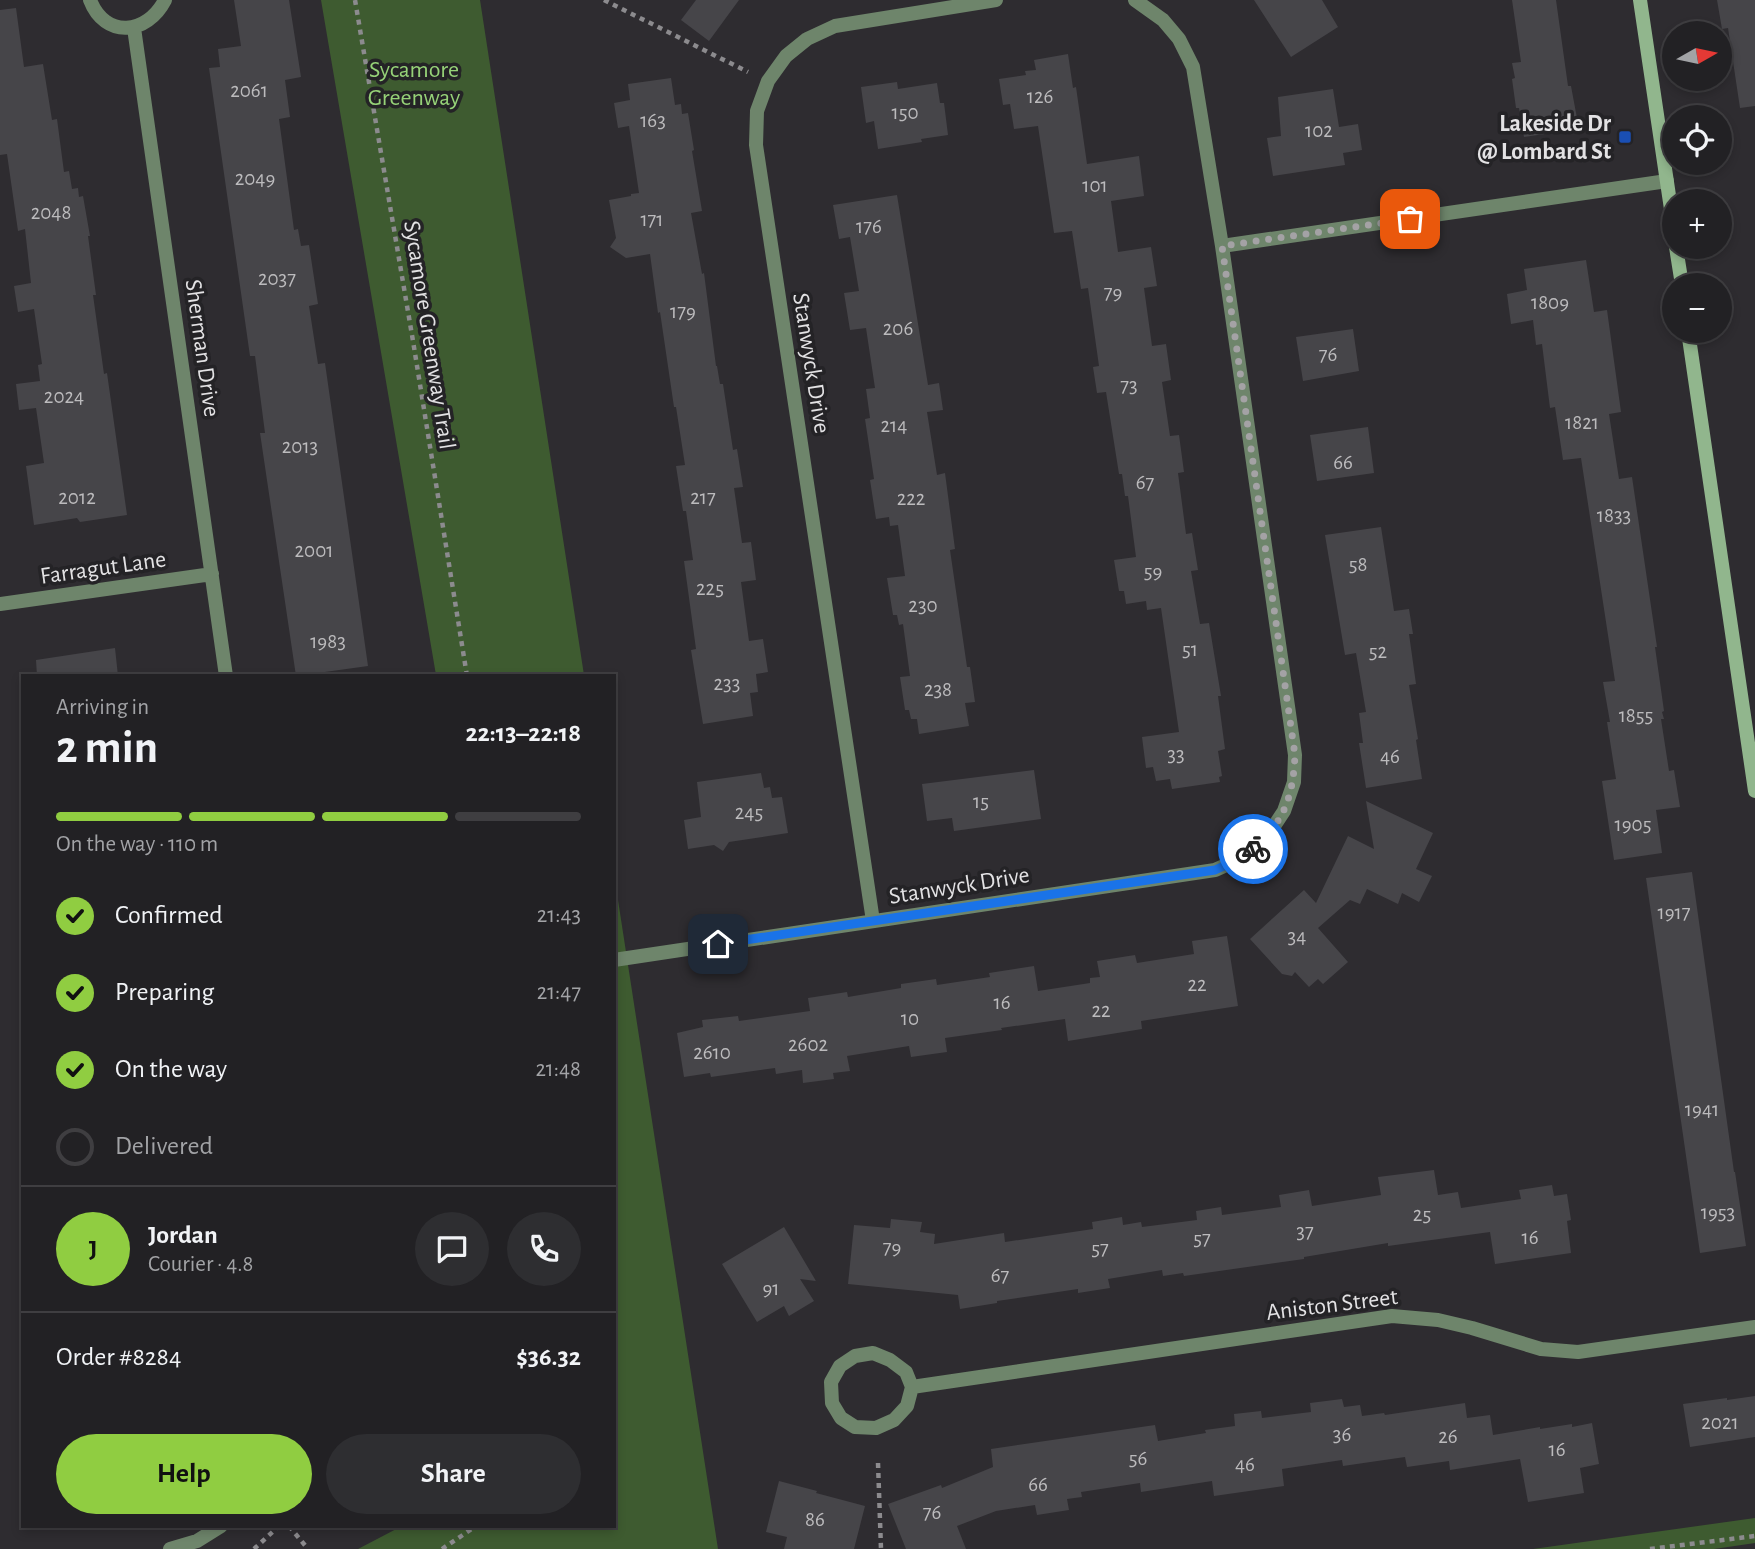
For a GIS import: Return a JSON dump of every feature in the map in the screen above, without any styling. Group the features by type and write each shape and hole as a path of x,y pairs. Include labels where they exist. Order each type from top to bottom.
{"street":[{"path":"90,0 99,17 114,27 134,28 151,19 165,0"},
{"name":"Stanwyck Drive","path":"996,0 835,26 807,39 786,56 768,81 757,111 756,145 873,921 1215,870 1244,857 1267,837 1284,811 1294,782 1295,755 1222,246 1193,67 1179,39 1163,20 1135,0"},
{"path":"1640,0 1668,189"},
{"name":"Sherman Drive","path":"134,28 226,674"},
{"path":"1222,246 1667,181"},
{"path":"1690,343 1755,791"},
{"name":"Farragut Lane","path":"0,604 212,575"},
{"path":"616,960 873,921"},
{"name":"Aniston Street","path":"912,1387 1392,1316 1438,1320 1541,1349 1578,1352 1755,1327"},
{"path":"873,1353 890,1360 906,1372 912,1387 907,1406 894,1420 876,1428 855,1427 841,1418 832,1403 831,1382 840,1366 855,1356 873,1353"},
{"path":"170,1549 197,1541 218,1528"}],"path":[{"name":"Sycamore Greenway Trail","path":"355,0 416,354 467,674"},
{"path":"604,0 768,81"},
{"path":"878,1463 881,1549"},
{"path":"254,1549 277,1528"},
{"path":"291,1528 308,1549"},
{"path":"442,1549 473,1528"},
{"path":"1650,1549 1755,1536"}],"green space":[{"name":"Sycamore Greenway","path":"321,0 480,0 584,674 436,674"},
{"path":"616,887 718,1549 358,1549 398,1528 616,1528"},
{"path":"1755,1518 1755,1543 1714,1549 1533,1549"}],"building":[{"path":"234,0 289,0 301,77 285,80 290,117 279,119 294,230 298,229 301,246 309,245 318,304 309,306 318,364 325,363 368,666 296,674 260,433 265,433 255,356 250,356 209,68 220,67 218,49 241,46"},
{"path":"696,0 739,0 709,41 681,20"},
{"path":"1254,0 1322,0 1338,27 1291,57"},
{"path":"1512,0 1556,0 1568,86 1571,86 1579,129 1524,137 1512,79 1515,78 1512,63 1521,62"},
{"path":"1717,0 1755,0 1755,106 1740,108 1732,55 1732,21 1721,21"},
{"path":"16,8 24,67 43,64 52,120 57,119 64,172 69,171 72,189 78,188 79,197 83,196 96,295 93,295 127,515 80,522 77,518 34,525 26,466 44,463 36,408 19,410 16,384 40,381 38,365 42,364 34,309 18,312 14,286 31,283 25,229 18,231 7,154 0,155 0,10"},
{"path":"1068,54 1073,88 1076,87 1087,164 1139,156 1144,196 1111,201 1118,252 1151,247 1157,286 1144,288 1152,346 1166,344 1171,380 1162,382 1170,436 1179,435 1184,472 1178,473 1186,534 1192,533 1198,570 1191,571 1200,624 1209,623 1221,696 1218,696 1225,749 1218,751 1222,776 1219,777 1220,782 1172,789 1170,779 1156,781 1153,767 1146,768 1142,737 1179,732 1161,608 1147,610 1146,601 1126,604 1124,591 1119,591 1114,560 1136,557 1128,496 1125,496 1122,474 1119,474 1106,392 1097,393 1093,367 1099,366 1088,288 1081,289 1072,231 1054,233 1038,126 1014,129 1010,104 1003,105 999,79 1026,75 1025,71 1036,70 1034,60"},
{"path":"671,78 675,105 681,104 682,114 688,113 702,211 691,213 702,274 704,273 716,366 720,384 723,384 733,450 737,449 743,487 734,488 742,543 751,542 756,580 741,582 749,641 763,639 768,672 756,674 758,692 750,693 753,716 703,724 691,650 696,649 684,561 693,560 676,466 685,465 650,254 626,258 610,247 616,238 609,200 639,193 629,126 618,128 614,103 630,100 628,84"},
{"path":"897,82 898,89 937,83 940,103 944,103 948,135 878,149 874,121 866,123 861,87"},
{"path":"1333,89 1339,127 1358,124 1362,150 1343,153 1345,165 1273,176 1267,138 1281,136 1278,97"},
{"path":"897,195 928,385 939,383 943,410 927,412 937,475 945,473 955,549 950,550 967,667 970,667 975,702 965,703 969,726 919,734 917,719 911,719 909,710 905,710 900,677 910,676 903,624 899,625 897,615 893,615 887,578 905,576 898,525 890,526 889,517 876,519 870,480 874,479 865,419 870,418 866,389 875,388 866,328 850,330 844,293 859,291 850,237 839,239 833,205"},
{"path":"1586,260 1594,312 1607,310 1621,412 1609,414 1619,479 1632,477 1657,647 1664,711 1664,719 1661,719 1669,771 1674,770 1680,807 1656,810 1662,853 1614,860 1602,781 1616,779 1603,682 1615,681 1581,458 1563,460 1555,407 1550,408 1542,344 1536,345 1533,320 1511,324 1507,294 1527,290 1524,269"},
{"path":"1353,329 1359,371 1303,381 1296,337"},
{"path":"1368,427 1374,473 1317,481 1310,435"},
{"path":"1381,527 1394,611 1409,609 1413,634 1409,634 1416,684 1409,685 1422,779 1366,788 1359,743 1363,743 1359,713 1366,712 1356,653 1345,655 1325,535"},
{"path":"115,648 118,674 37,674 36,660"},
{"path":"1034,770 1041,819 954,831 952,818 927,821 922,784"},
{"path":"761,773 764,788 770,787 772,798 782,797 788,833 729,842 723,851 714,845 688,849 684,820 701,817 697,782"},
{"path":"1366,801 1433,833 1416,869 1432,876 1419,902 1402,893 1398,904 1367,889 1360,904 1350,900 1318,928 1348,962 1323,984 1318,979 1309,987 1295,972 1292,976 1282,974 1250,939 1304,890 1316,903 1348,836 1374,849"},
{"path":"1692,872 1746,1246 1700,1253 1646,878"},
{"path":"1227,936 1238,1006 1141,1021 1142,1029 1068,1041 1065,1019 1001,1028 1002,1030 945,1038 947,1052 911,1057 909,1046 847,1056 850,1071 833,1073 834,1079 803,1083 802,1070 776,1074 775,1068 711,1077 710,1073 684,1077 677,1033 703,1027 702,1020 738,1016 739,1021 810,1011 808,998 847,992 848,997 901,988 901,984 936,979 937,985 990,977 989,973 1034,966 1038,991 1090,983 1090,978 1100,977 1097,961 1135,955 1137,963 1194,954 1192,941"},
{"path":"1434,1170 1438,1195 1458,1192 1461,1208 1521,1199 1519,1190 1552,1185 1554,1196 1567,1194 1571,1220 1567,1221 1571,1253 1495,1264 1490,1232 1388,1246 1388,1243 1304,1259 1184,1276 1183,1273 1163,1276 1162,1270 1108,1279 1110,1288 1078,1293 1078,1289 960,1309 958,1295 848,1284 854,1225 890,1228 891,1219 922,1222 920,1232 935,1234 934,1244 1004,1233 1005,1242 1093,1229 1092,1222 1122,1217 1123,1225 1141,1222 1142,1227 1197,1220 1196,1211 1221,1207 1222,1215 1281,1207 1279,1195 1309,1190 1312,1206 1381,1195 1378,1177"},
{"path":"784,1227 816,1281 800,1279 814,1301 789,1316 784,1306 757,1322 722,1264"},
{"path":"1755,1396 1755,1437 1690,1447 1683,1404"},
{"path":"1342,1399 1344,1407 1360,1405 1362,1416 1465,1403 1467,1418 1490,1415 1493,1435 1540,1427 1572,1424 1572,1427 1592,1423 1599,1464 1580,1468 1584,1493 1528,1502 1520,1459 1450,1470 1449,1461 1407,1467 1405,1457 1343,1466 1342,1460 1282,1469 1284,1486 1214,1496 1212,1481 1141,1492 1140,1483 1081,1492 1082,1497 1067,1499 1069,1510 1037,1515 1035,1505 996,1511 957,1526 966,1549 906,1549 888,1504 941,1485 942,1488 993,1467 991,1449 1155,1425 1158,1441 1235,1426 1234,1414 1261,1411 1262,1418 1311,1412 1310,1403"},
{"path":"779,1481 865,1506 854,1549 784,1549 787,1537 766,1532"}],"way so far":[{"path":"1253,849 1267,837 1284,811 1294,782 1295,755 1222,246 1410,219"}],"place":[{"name":"Lakeside Dr @ Lombard St","path":"1625,137"}],"route":[{"path":"718,944 1215,870 1244,857 1253,849"}]}
